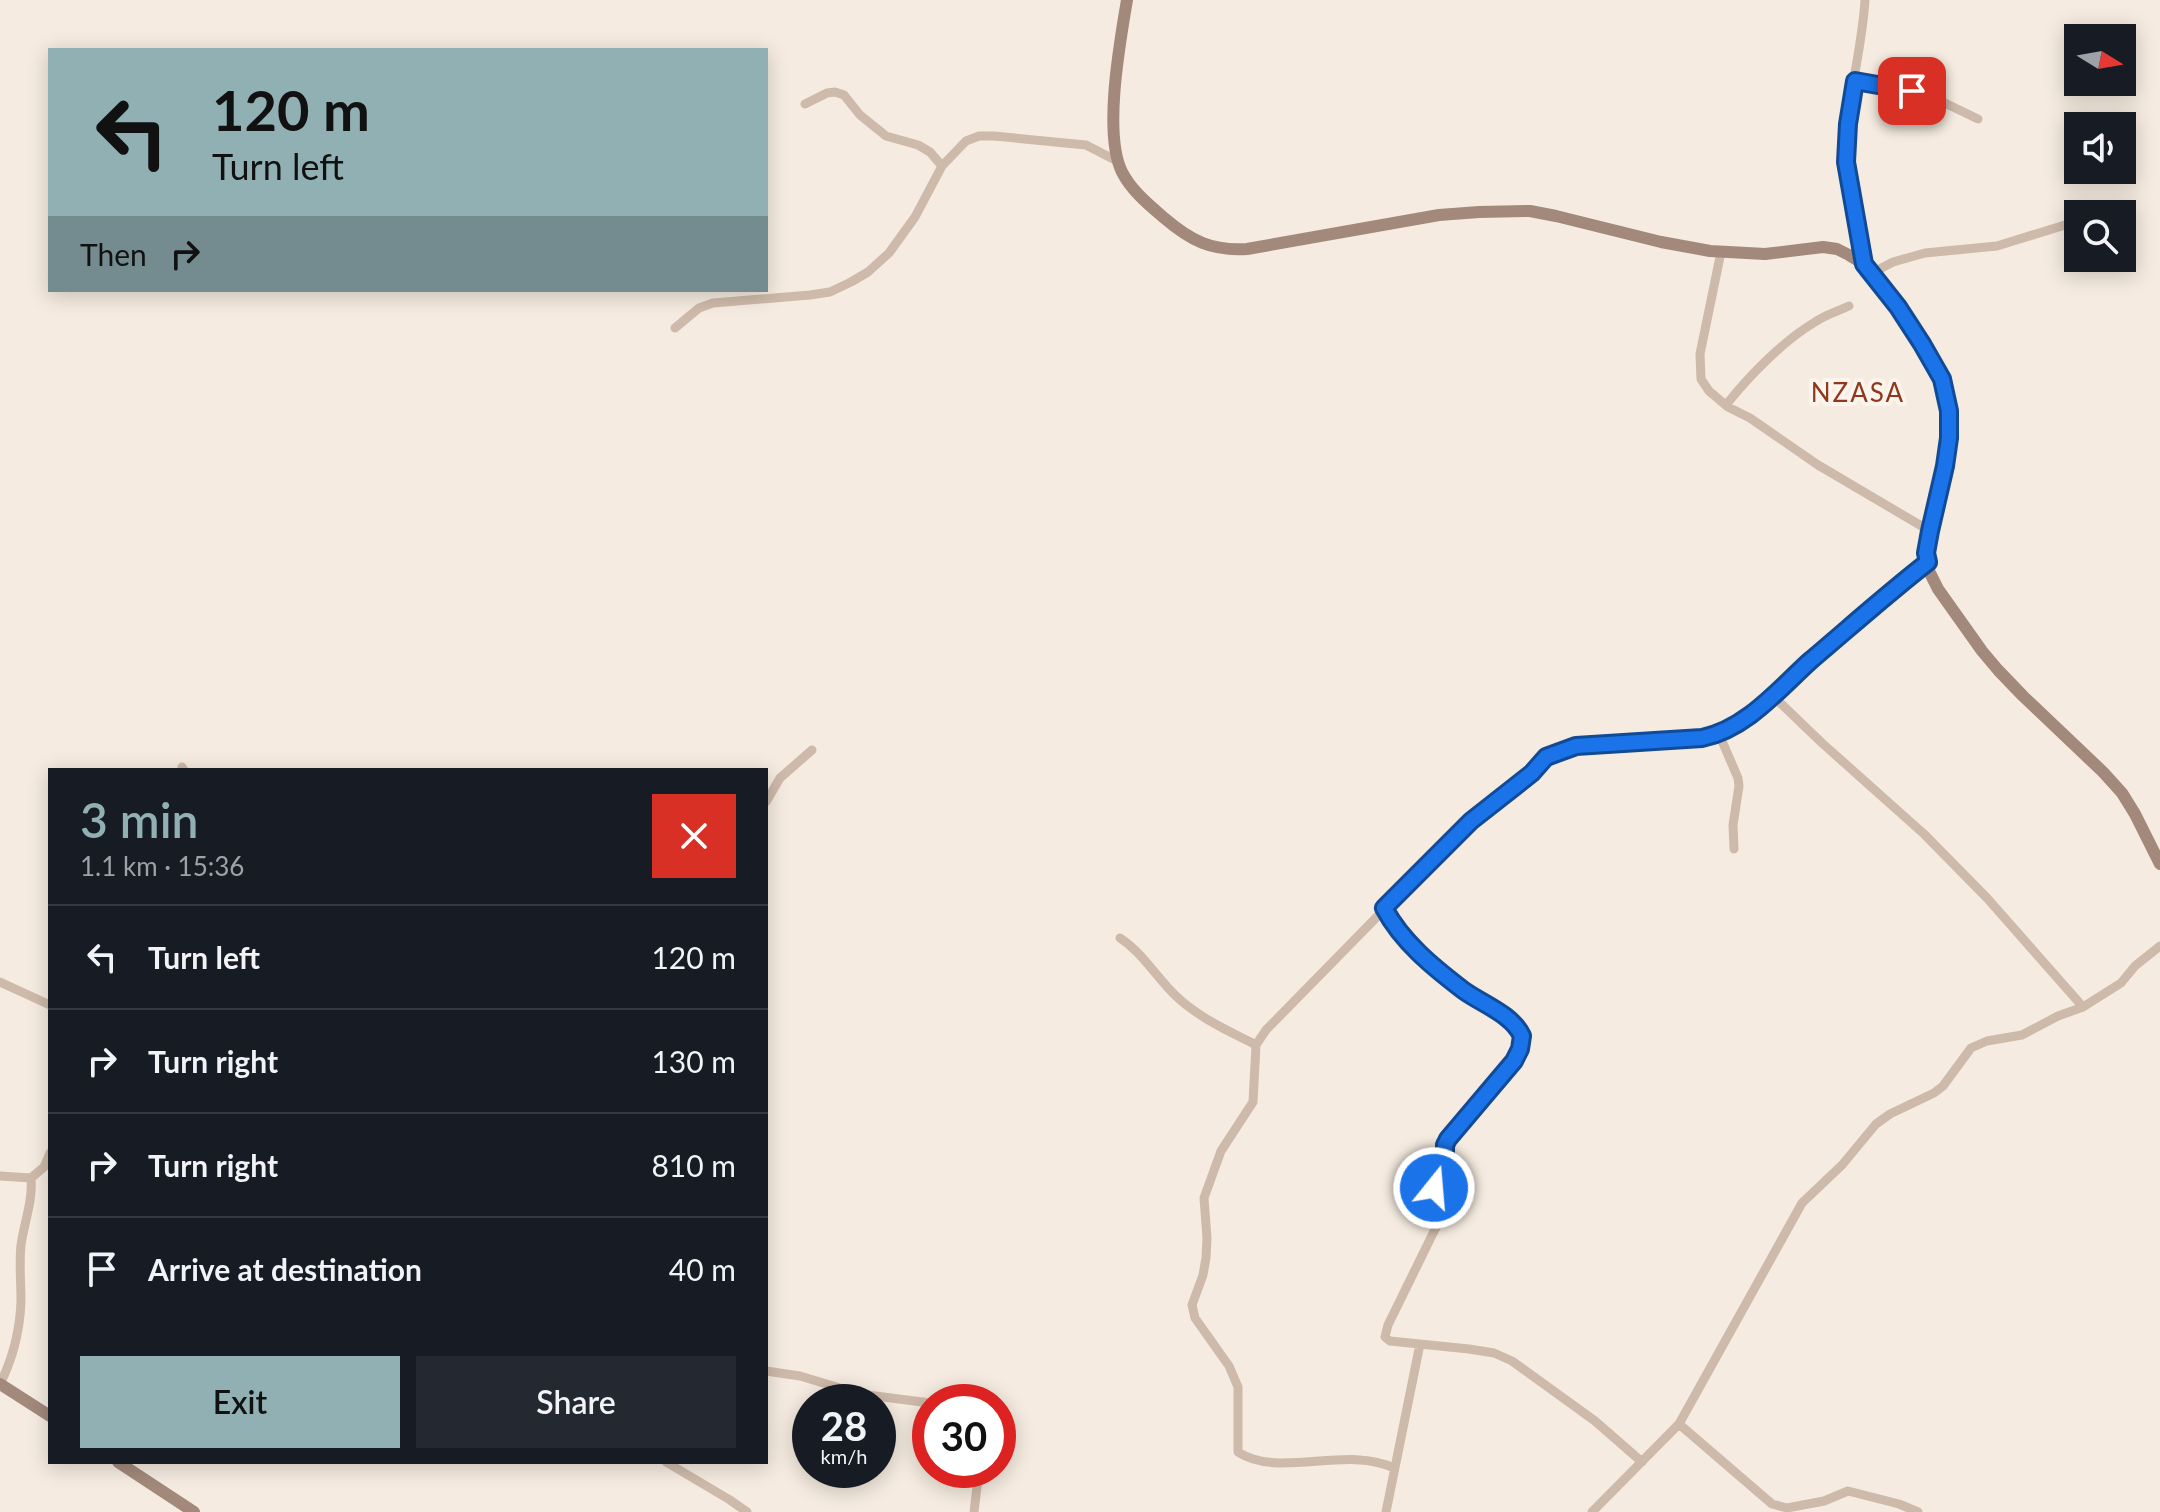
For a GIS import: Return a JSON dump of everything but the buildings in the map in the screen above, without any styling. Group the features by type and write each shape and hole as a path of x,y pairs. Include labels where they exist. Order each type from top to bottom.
{"street":[{"path":"1127,0 1115,91 1114,134 1121,170 1133,189 1173,225 1205,245 1225,250 1247,249 1439,215 1530,211 1661,242 1721,252 1765,254 1823,247 1837,249 1868,269 1898,307 1942,379 1949,411 1949,441 1926,553 1938,589 1982,651 2122,793 2160,864"},
{"path":"1865,0 1863,33 1848,124 1846,162 1868,269"},
{"path":"1855,81 1924,93 1978,119"},
{"path":"805,104 827,93 844,95 860,115 886,136 918,145 930,152 942,166"},
{"path":"675,328 699,308 713,303 830,292 868,272 889,253 915,217 942,166 966,141 979,136 1086,145 1119,162"},
{"path":"1868,269 1925,253 1997,246 2064,225"},
{"path":"1721,252 1700,354 1701,379 1709,391 1818,465 1930,531"},
{"path":"1726,405 1760,367 1802,331 1849,306"},
{"path":"1394,1468 1383,1463 1354,1459 1277,1462 1250,1458 1238,1452 1238,1387 1229,1366 1195,1318 1192,1305 1206,1258 1204,1198 1221,1151 1253,1102 1256,1045 1266,1030 1471,821 1532,773 1546,757 1576,746 1702,738 1734,727 1928,562"},
{"path":"1773,696 1924,834 1987,898 2083,1007"},
{"path":"1719,734 1738,778 1734,849"},
{"path":"768,799 780,778 812,750"},
{"path":"1384,908 1393,925 1424,958 1464,991 1510,1021 1522,1036 1514,1061 1450,1135 1445,1145 1445,1166 1435,1183 1434,1193 1442,1215 1385,1335 1390,1341 1486,1351 1512,1361 1595,1421 1642,1462"},
{"path":"1120,938 1137,951 1188,1006 1256,1045"},
{"path":"1592,1512 1679,1424 1802,1203 1842,1165 1876,1124 1943,1086 1971,1048 1987,1041 2022,1035 2083,1007 2121,983 2135,966 2160,946"},
{"path":"0,982 48,1004"},
{"path":"0,1176 31,1178 44,1167 48,1158"},
{"path":"31,1178 31,1196 21,1247 18,1327 9,1366 0,1384 48,1415"},
{"path":"1386,1512 1420,1344"},
{"path":"768,1371 800,1376 860,1394 912,1401"},
{"path":"1679,1424 1772,1504 1780,1507 1824,1501 1848,1491 1918,1512"},
{"path":"121,1464 194,1512"},
{"path":"669,1464 747,1512"},
{"path":"974,1512 977,1488"}],"district":[{"name":"NZASA","path":"1858,392"}],"route":[{"path":"1434,1188 1445,1166 1445,1145 1450,1135 1514,1061 1522,1044 1522,1036 1510,1021 1464,991 1424,958 1393,925 1384,908 1471,821 1532,773 1546,757 1576,746 1702,738 1734,727 1928,562 1926,553 1949,438 1949,411 1942,379 1922,344 1864,264 1846,162 1855,81 1912,91"}]}
